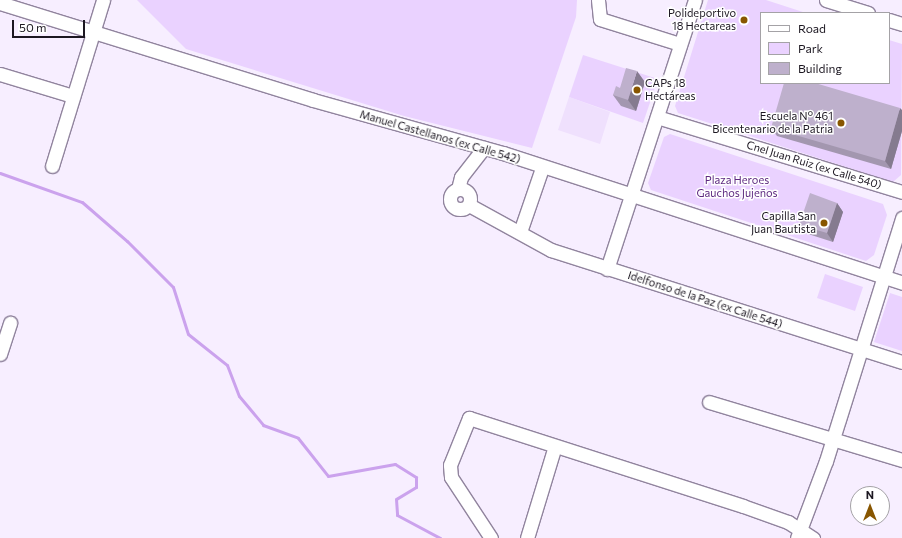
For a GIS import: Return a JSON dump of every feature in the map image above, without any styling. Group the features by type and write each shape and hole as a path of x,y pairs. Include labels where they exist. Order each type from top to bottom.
{"street":[{"path":"52,166 103,0"},
{"path":"598,0 600,19 680,44"},
{"path":"607,269 695,0"},
{"path":"826,0 865,12"},
{"name":"Manuel Castellanos (ex Calle 542)","path":"0,3 17,4 313,100 484,148 542,168 632,195 902,283"},
{"path":"890,20 902,24"},
{"path":"0,74 73,96"},
{"name":"Cnel Juan Ruiz (ex Calle 540)","path":"657,117 902,192"},
{"name":"Idelfonso de la Paz (ex Calle 544)","path":"484,148 461,177 458,189 451,195 452,204 460,209 469,205 516,229 551,250 902,362"},
{"path":"516,229 542,168"},
{"path":"798,535 833,438 902,218"},
{"path":"0,354 10,323"},
{"path":"709,402 833,438 902,460"},
{"path":"491,538 451,477 450,465 462,427 469,418 743,506 788,522 798,535 813,538"},
{"path":"527,538 555,446"}],"shaded area":[{"path":"569,97 610,112 600,144 558,130"}],"green space":[{"path":"137,0 577,0 576,17 532,148 404,116 186,49"},
{"path":"708,0 766,0 803,12 760,12 760,84 890,84 890,40 902,44 901,175 893,182 678,113 675,106"},
{"path":"583,55 658,79 643,123 569,97"},
{"name":"Plaza Heroes Gauchos Jujeños","path":"670,134 883,204 887,215 874,255 866,261 651,190 648,183 664,137"},
{"path":"825,274 863,287 855,311 817,298"},
{"path":"890,293 902,297 902,351 874,342"}],"building":[{"path":"626,68 637,71 628,100 613,95 616,86 620,88"},
{"name":"Escuela N° 461 Bicentenario de la Patria","path":"784,84 818,84 900,108 885,161 771,128"},
{"path":"810,193 837,203 827,233 799,225"}],"waterway":[{"path":"0,173 82,202 127,241 173,287 188,334 227,365 239,396 263,425 298,438 328,476 395,464 416,477 416,487 396,499 397,515 440,538"}],"place":[{"name":"Polideportivo 18 Hectareas","path":"744,20"},
{"name":"CAPs 18 Hectáreas","path":"637,90"},
{"name":"Escuela N° 461 Bicentenario de la Patria","path":"841,123"},
{"name":"Capilla San Juan Bautista","path":"824,223"}]}
